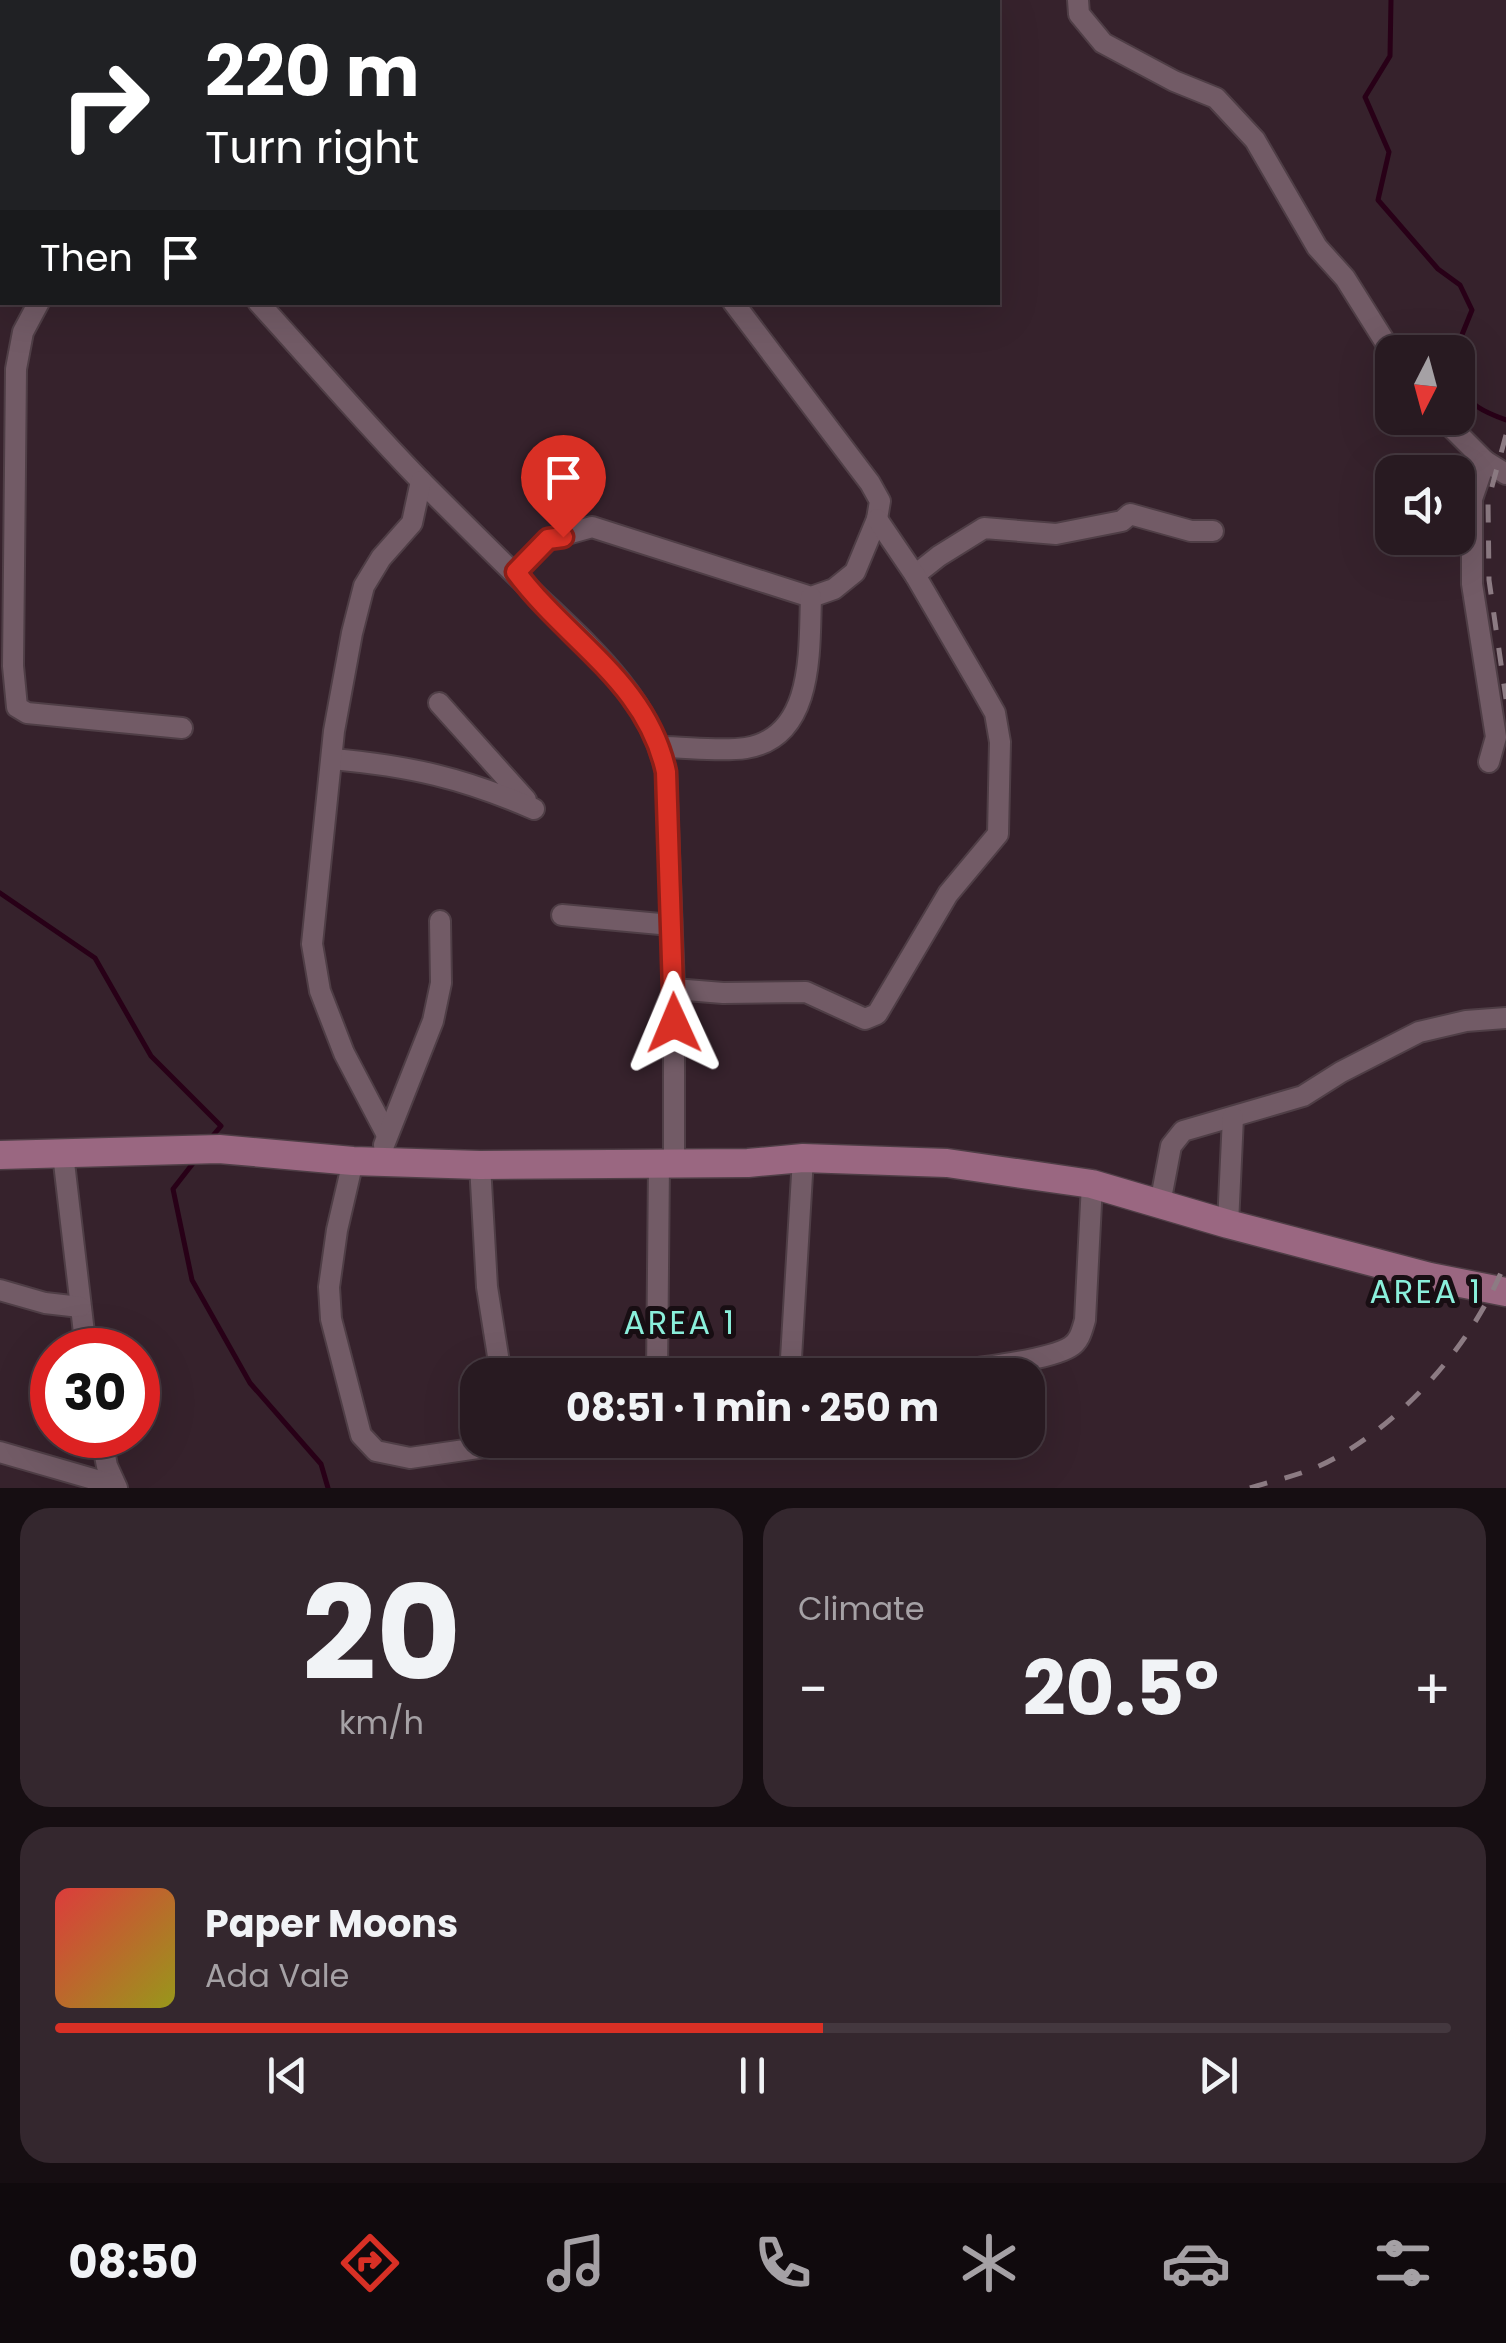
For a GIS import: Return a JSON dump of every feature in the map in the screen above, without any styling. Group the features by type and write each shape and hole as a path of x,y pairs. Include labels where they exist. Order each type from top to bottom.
{"main road":[{"path":"0,1155 219,1149 373,1153 480,1165 748,1163 802,1158 947,1163 1092,1184 1430,1277 1506,1292"}],"street":[{"path":"1078,0 1079,14 1102,42 1174,81 1216,98 1255,140 1317,247 1344,278 1380,335"},
{"path":"36,305 22,332 16,368 13,666 18,707 27,713 182,728"},
{"path":"262,305 421,481 595,652 640,706 661,747 666,772 674,989 658,1358"},
{"path":"516,572 548,539 592,527 812,597 834,588 855,572 880,502 870,483 735,305"},
{"path":"1459,435 1506,474"},
{"path":"1485,460 1472,499 1472,567 1479,642 1496,737 1489,762"},
{"path":"373,1153 344,1053 314,972 314,914 352,633 364,586 381,558 412,523 421,481"},
{"path":"915,576 984,528 1056,534 1122,520 1130,514 1191,532 1212,531"},
{"path":"674,989 806,992 864,1018 876,1014 948,894 998,834 999,727 978,683 915,576 876,520"},
{"path":"661,747 746,748 764,742 780,730 792,716 806,684 812,597"},
{"path":"332,759 433,772 479,785 534,809 439,704"},
{"path":"562,916 671,925"},
{"path":"440,921 440,983 433,1021 337,1230 329,1287 331,1319 360,1435 376,1451 410,1458 460,1450"},
{"path":"1160,1204 1176,1135 1303,1096 1419,1032 1466,1021 1506,1018"},
{"path":"1228,1224 1233,1116"},
{"path":"63,1154 83,1328"},
{"path":"791,1358 802,1158"},
{"path":"480,1165 486,1287 499,1358"},
{"path":"1030,1358 1072,1347 1081,1335 1092,1184"},
{"path":"0,1290 80,1308"},
{"path":"0,1452 115,1486"},
{"path":"107,1458 115,1486"}],"waterway":[{"path":"1391,0 1390,56 1365,97 1389,152 1378,200 1438,269 1460,285 1472,310 1462,335"},
{"path":"1475,404 1506,420"},
{"path":"0,893 95,958 151,1056 221,1126 211,1138"},
{"path":"194,1162 173,1189 192,1280 250,1383 321,1464 328,1488"}],"railway":[{"path":"1506,435 1488,501 1489,580 1506,699"},
{"path":"1250,1488 1317,1467 1347,1451 1404,1407 1430,1381 1475,1322 1506,1260"}],"district":[{"name":"AREA 1","path":"1426,1291"},
{"name":"AREA 1","path":"680,1322"}],"route":[{"path":"563,537 548,539 516,572 595,652 640,706 661,747 666,772 674,1023"}]}
